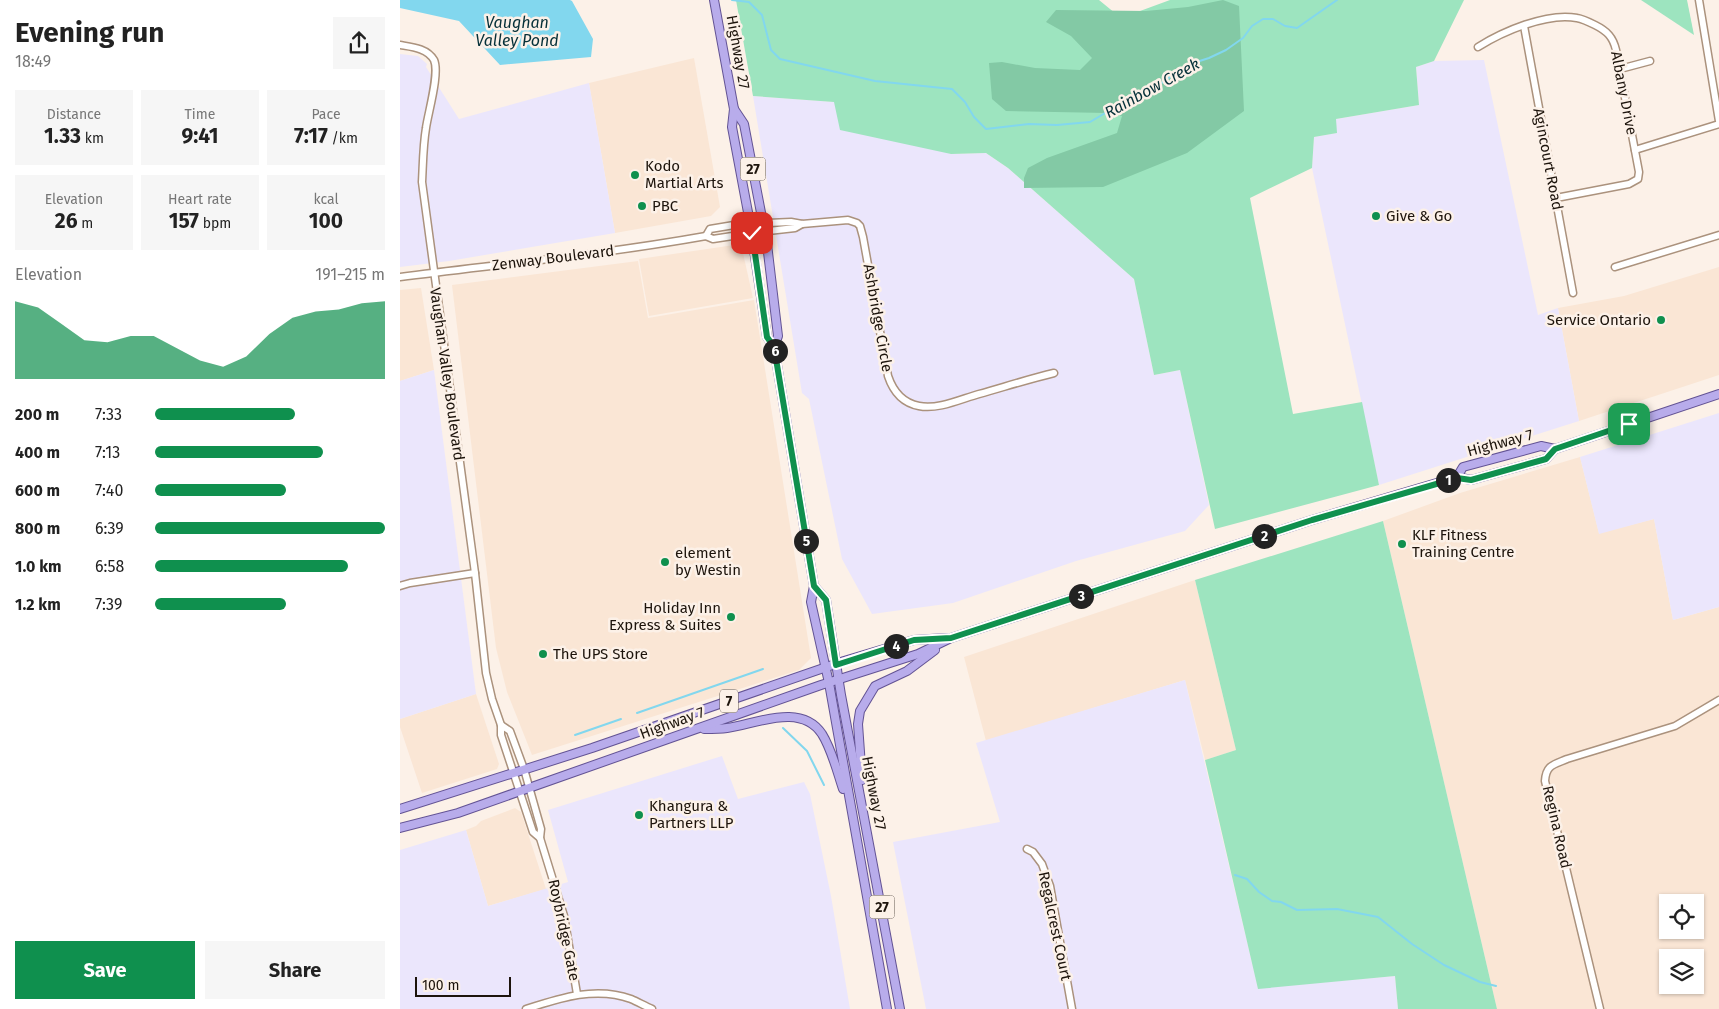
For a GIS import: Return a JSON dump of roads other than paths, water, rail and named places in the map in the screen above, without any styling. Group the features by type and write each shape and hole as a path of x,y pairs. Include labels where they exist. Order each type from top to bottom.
{"main road":[{"name":"Highway 27","path":"714,0 734,109 732,127 752,233 767,337 774,347 814,586 811,602 829,683 887,1009"},
{"name":"Highway 27","path":"734,109 744,124 763,222 778,336 774,347"},
{"name":"Highway 7","path":"400,828 458,813 520,792 839,679 918,654 951,638 1312,520 1457,478 1471,480 1546,459 1555,449 1719,394"},
{"name":"Highway 7","path":"1457,478 1464,467 1496,457 1541,446 1555,449"},
{"name":"Highway 27","path":"814,586 826,600 836,665 900,1009"},
{"name":"Highway 7","path":"400,809 592,748 825,668 914,640 951,638"},
{"path":"863,804 858,724 860,711 876,686 907,671 951,638"},
{"path":"695,730 726,728 774,717 787,716 799,718 811,724 821,733 850,808"}],"street":[{"path":"1635,150 1719,122 1699,0"},
{"name":"Albany Drive","path":"1478,47 1492,38 1524,26 1561,18 1585,20 1604,30 1612,38 1620,68 1639,176 1635,182 1556,198"},
{"name":"Agincourt Road","path":"1524,26 1573,293"},
{"name":"Vaughan Valley Boulevard","path":"400,45 421,49 430,54 436,66 425,129 422,182 475,573 486,673 501,725 501,735 514,772"},
{"path":"1620,68 1650,61"},
{"name":"Ashbridge Circle","path":"763,222 802,224 844,220 852,221 860,226 888,376 892,387 907,402 922,407 935,406 1054,373"},
{"name":"Zenway Boulevard","path":"706,236 710,229 763,222"},
{"name":"Ashbridge Circle","path":"752,233 795,228 802,224"},
{"name":"Zenway Boulevard","path":"400,278 565,258 706,236 713,240 752,233"},
{"path":"1615,267 1719,235"},
{"path":"400,586 475,573"},
{"name":"Regina Road","path":"1600,1009 1545,781 1547,769 1567,759 1675,726 1719,700"},
{"name":"Vaughan Valley Boulevard","path":"501,725 510,731 530,788"},
{"name":"Roybridge Gate","path":"514,772 533,832 540,838"},
{"name":"Roybridge Gate","path":"530,788 541,828 540,838 564,916 577,994"},
{"name":"Regalcrest Court","path":"1027,848 1033,852 1042,864 1050,886 1072,1009"},
{"path":"526,1009 577,994 613,994 631,999 652,1009"}],"water":[{"name":"Vaughan Valley Pond","path":"400,0 570,0 593,39 591,57 500,65 459,21 400,8"}],"waterway":[{"name":"Rainbow Creek","path":"732,0 749,2 762,15 771,50 780,59 875,81 952,89 986,129 1029,124 1057,125 1090,122 1112,109 1146,94 1187,65 1226,50 1243,38 1252,26 1263,19 1273,19 1285,26 1297,28 1337,0"},
{"path":"637,713 763,669"},
{"path":"575,735 621,719"},
{"path":"783,728 807,751 824,785"},
{"path":"1235,875 1247,879 1259,892 1272,901 1281,902 1297,910 1337,909 1378,917 1412,944 1444,965 1480,982 1496,986"}],"place":[{"name":"Kodo Martial Arts","path":"635,175"},
{"name":"PBC","path":"642,206"},
{"name":"Give & Go","path":"1376,216"},
{"name":"Service Ontario","path":"1661,320"},
{"name":"KLF Fitness Training Centre","path":"1402,544"},
{"name":"element by Westin","path":"665,562"},
{"name":"Holiday Inn Express & Suites","path":"731,617"},
{"name":"The UPS Store","path":"543,654"},
{"name":"Khangura & Partners LLP","path":"639,815"}]}
